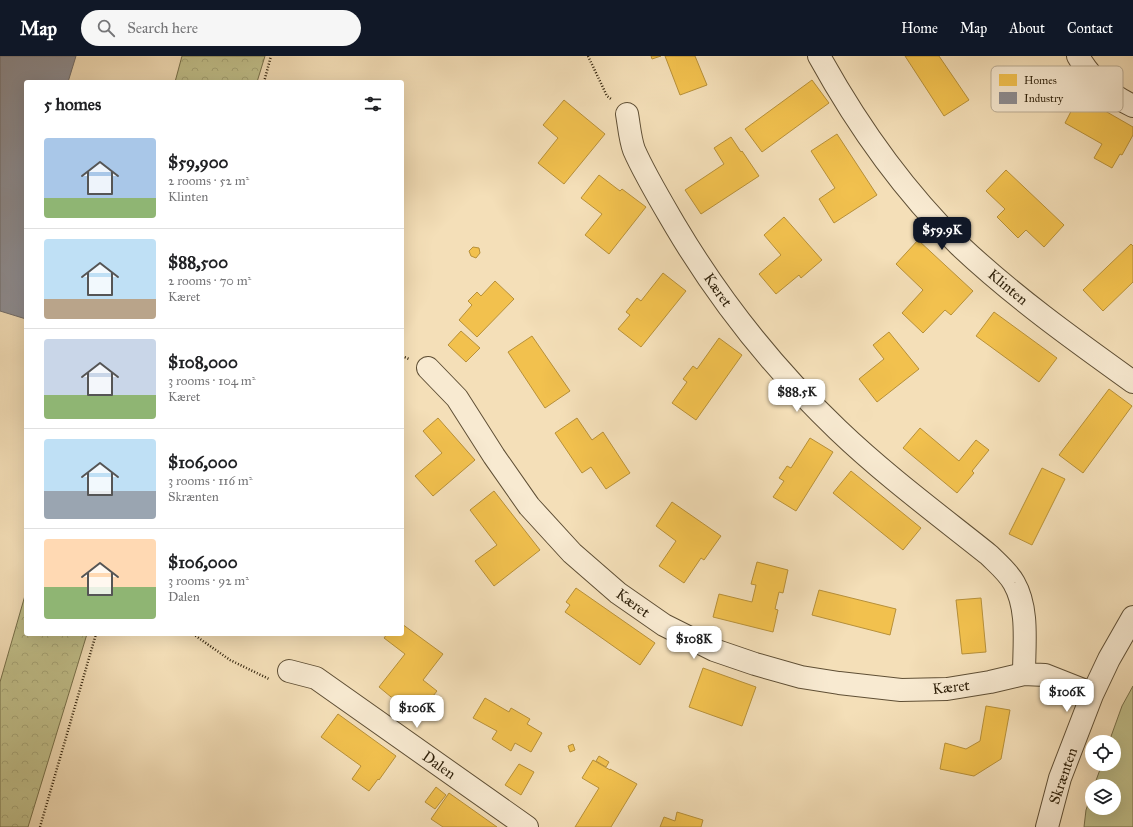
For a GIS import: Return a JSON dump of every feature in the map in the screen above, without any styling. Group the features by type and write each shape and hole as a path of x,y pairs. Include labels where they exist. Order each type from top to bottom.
{"street":[{"name":"Klinten","path":"819,56 840,95 878,150 924,208 959,244 1016,294 1133,382"},
{"path":"1078,56 1084,66"},
{"path":"1123,100 1133,106"},
{"name":"Kæret","path":"627,114 634,149 659,196 696,258 724,300 756,341 790,381 838,430 878,465 989,555 1005,570 1020,595 1023,612 1024,674"},
{"name":"Kæret","path":"428,368 457,398 494,456 529,506 572,553 618,593 664,626 714,650 755,664 801,677 901,690 947,689 990,682 1024,674 1045,675 1092,695"},
{"name":"Skrænten","path":"1047,827 1060,778 1092,695 1109,659 1133,617"},
{"name":"Dalen","path":"288,671 316,678 527,827"}],"path":[{"path":"265,80 271,56"},
{"path":"588,56 608,96 627,114"},
{"path":"40,827 95,636"},
{"path":"196,636 230,660 271,680 288,671"}],"green space":[{"path":"182,56 265,56 258,80 176,80"},
{"path":"24,599 24,636 86,636 28,827 0,827 0,682"},
{"path":"1133,686 1133,827 1084,827 1085,815 1121,815 1121,779 1097,779 1099,771 1121,771 1121,735 1112,735 1122,706"}],"building: Homes":[{"path":"651,56 661,56 652,59"},
{"path":"665,56 695,56 707,85 680,95"},
{"path":"905,56 939,56 969,100 944,116"},
{"path":"812,80 829,103 762,152 745,129"},
{"path":"564,100 605,134 564,184 538,163 558,138 543,125"},
{"path":"1071,112 1107,112 1133,127 1133,135 1122,155 1120,154 1112,168 1094,158 1102,144 1065,123"},
{"path":"837,134 877,195 834,223 819,199 835,188 811,151"},
{"path":"731,137 759,176 701,214 685,190 724,164 714,148"},
{"path":"1006,170 1064,225 1044,247 1026,230 1018,238 997,217 1005,209 986,191"},
{"path":"599,175 620,191 622,189 646,207 609,254 585,235 602,214 581,198"},
{"path":"784,217 822,260 801,278 799,275 776,294 759,274 781,255 764,235"},
{"path":"918,240 973,291 951,315 945,310 923,333 902,313 923,290 896,264"},
{"path":"1131,244 1133,246 1133,282 1103,311 1083,290"},
{"path":"473,247 479,248 480,253 476,258 471,256 469,251"},
{"path":"663,273 686,291 641,347 618,329 630,315 626,312 637,298 641,301"},
{"path":"495,281 514,299 477,337 459,320 472,305 468,301 477,292 481,296"},
{"path":"994,312 1057,358 1039,382 976,336"},
{"path":"461,331 480,348 466,362 448,345"},
{"path":"889,332 919,369 877,402 859,379 884,359 873,345"},
{"path":"532,336 570,391 545,408 508,352"},
{"path":"719,338 742,355 696,420 672,403 687,382 683,379 693,366 697,369"},
{"path":"1109,389 1132,406 1083,473 1059,455"},
{"path":"438,418 475,460 433,496 415,476 442,453 423,431"},
{"path":"577,418 592,440 603,432 630,473 606,489 591,467 582,473 555,433"},
{"path":"920,428 959,461 976,440 989,450 972,471 974,473 957,493 903,448"},
{"path":"810,438 833,452 796,511 773,497 784,481 779,478 787,466 791,468"},
{"path":"1042,468 1065,479 1032,545 1009,534"},
{"path":"851,471 921,528 903,550 833,493"},
{"path":"494,491 540,550 494,586 475,561 497,545 470,510"},
{"path":"672,502 721,536 704,560 701,558 684,583 659,566 676,541 656,526"},
{"path":"757,562 788,570 783,593 779,592 775,609 778,610 773,632 713,617 719,594 752,602 756,585 751,584"},
{"path":"576,588 655,643 640,665 565,612 570,605 566,602"},
{"path":"819,590 896,609 890,635 812,615"},
{"path":"981,598 986,652 962,654 956,600"},
{"path":"404,625 443,654 423,680 437,691 421,711 407,700 402,706 379,687 405,654 384,638 386,636 404,636"},
{"path":"703,668 756,687 742,726 689,707"},
{"path":"485,698 509,712 511,708 530,719 527,724 542,733 531,752 515,743 511,751 492,739 497,731 473,718"},
{"path":"986,706 1010,710 1001,759 974,776 940,769 945,743 966,749 980,741"},
{"path":"338,714 396,756 369,791 352,779 361,766 321,737"},
{"path":"573,744 575,750 570,752 568,746"},
{"path":"599,756 609,762 606,767 596,761"},
{"path":"593,760 637,784 611,827 575,827 599,788 582,778"},
{"path":"519,764 534,772 521,795 505,785"},
{"path":"436,787 446,795 435,809 425,802"},
{"path":"449,793 497,827 443,827 431,819"},
{"path":"677,812 703,820 701,827 660,827 664,817 675,821"}],"building: Industry":[{"path":"0,56 76,56 69,80 24,80 24,318 0,311"}]}
